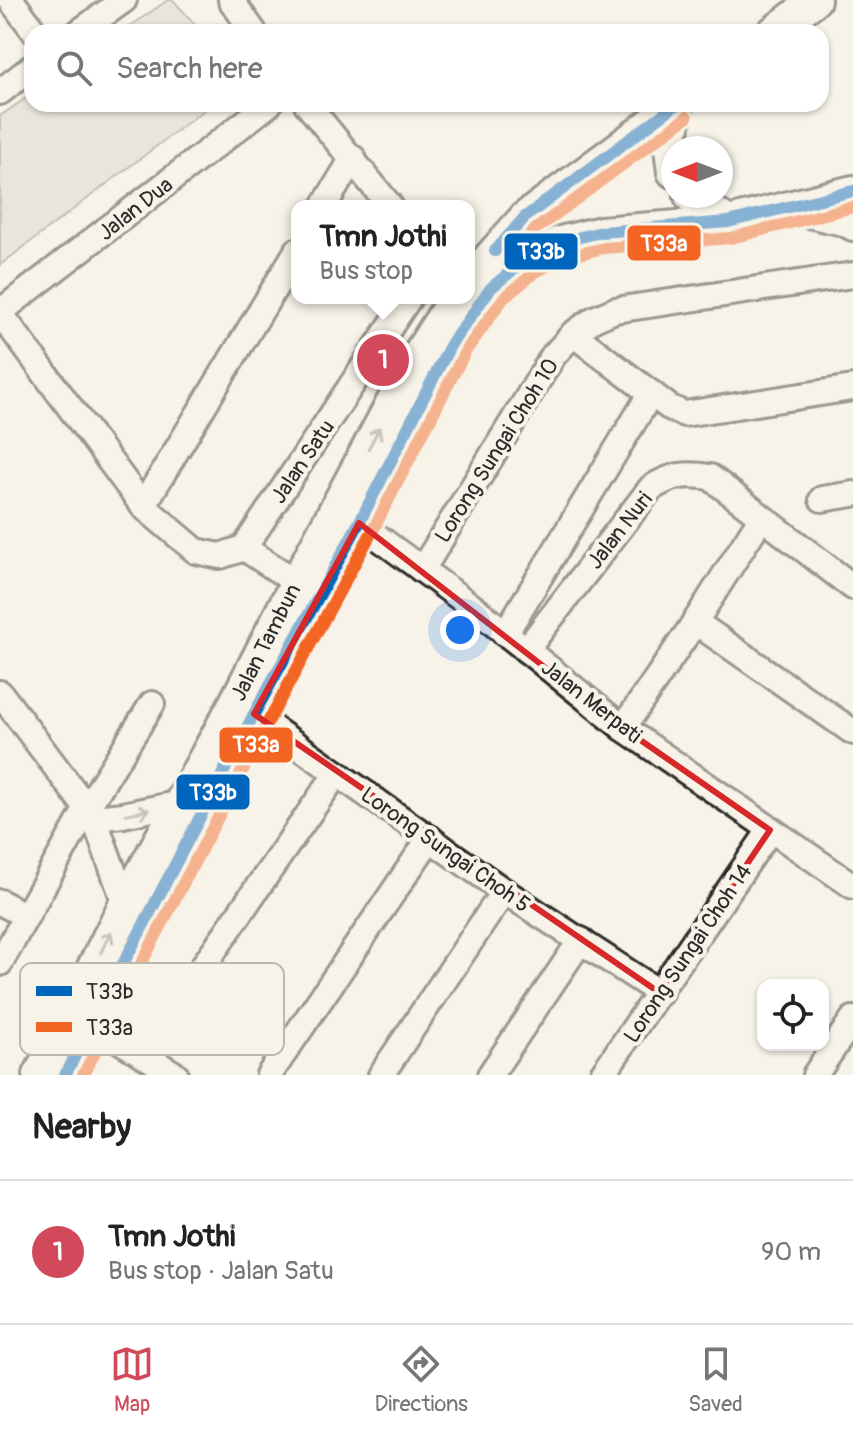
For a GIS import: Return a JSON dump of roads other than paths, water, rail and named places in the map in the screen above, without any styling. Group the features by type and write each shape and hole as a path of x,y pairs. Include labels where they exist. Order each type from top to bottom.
{"main road":[{"path":"784,24 815,0"},
{"path":"475,273 525,217 667,112"},
{"path":"672,136 677,112"},
{"name":"Jalan Tambun","path":"111,963 348,515 451,344 491,288 526,259 560,242 601,232 728,222 853,191"},
{"path":"708,208 728,222"},
{"name":"Jalan Tambun","path":"348,515 415,359 450,304"},
{"name":"Jalan Tambun","path":"103,963 125,903 181,803 244,708"},
{"name":"Jalan Tambun","path":"39,1075 54,1055"},
{"name":"Jalan Tambun","path":"65,1075 71,1055"}],"street":[{"path":"11,0 29,24"},
{"path":"90,24 124,0"},
{"path":"231,0 248,24"},
{"path":"0,92 24,73"},
{"name":"Jalan Dua","path":"0,312 259,112"},
{"path":"314,112 385,200"},
{"path":"328,200 353,158"},
{"path":"778,208 853,228"},
{"path":"143,506 291,261"},
{"name":"Lorong Sungai Choh 10","path":"422,570 553,356 573,334 594,319 615,310 853,275"},
{"name":"Jalan Satu","path":"244,548 405,304"},
{"path":"0,312 143,506 196,551 220,556 244,548 308,589"},
{"path":"573,334 675,412 684,414 853,388"},
{"name":"Jalan Nuri","path":"505,634 651,393"},
{"name":"Jalan Nuri","path":"526,650 651,488 685,473 710,477 853,587"},
{"path":"822,499 853,494"},
{"name":"Jalan Merpati","path":"348,515 623,728 770,830 850,877"},
{"path":"623,728 761,518"},
{"path":"695,622 853,732"},
{"path":"0,693 90,813 125,903"},
{"path":"0,963 152,704"},
{"name":"Lorong Sungai Choh 5","path":"244,708 504,891 660,993"},
{"path":"205,963 337,773"},
{"path":"90,813 181,803"},
{"name":"Lorong Sungai Choh 14","path":"602,1075 770,830"},
{"path":"284,1053 430,838"},
{"path":"381,1075 504,891"},
{"path":"0,902 26,916"},
{"path":"490,1075 581,940"},
{"path":"818,1074 853,1019"},
{"path":"146,1055 176,1075"},
{"path":"269,1075 283,1055"}],"place":[{"name":"Tmn Jothi","path":"383,360"}]}
